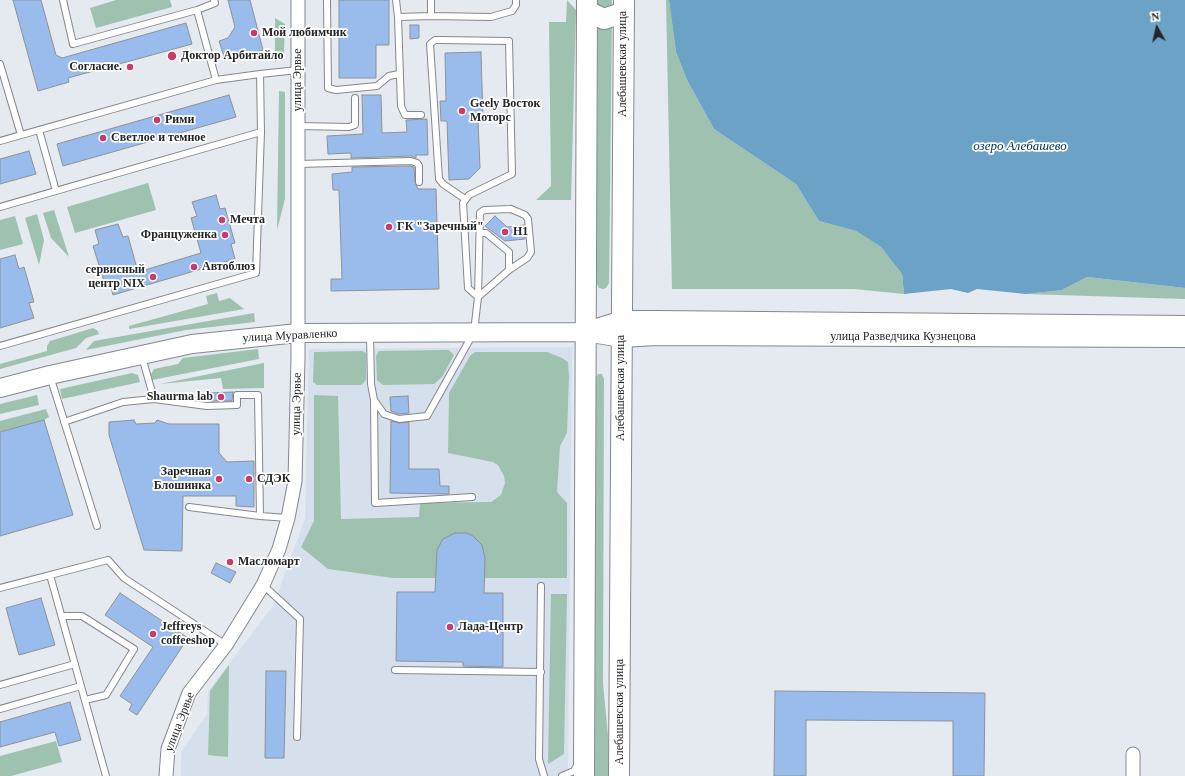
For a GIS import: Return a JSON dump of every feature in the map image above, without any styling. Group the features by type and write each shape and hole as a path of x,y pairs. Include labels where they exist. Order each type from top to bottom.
{"main road":[{"path":"585,5 604,19 624,6"},
{"path":"584,776 585,5"},
{"name":"Алебашевская улица","path":"619,776 624,6"},
{"name":"улица Разведчика Кузнецова","path":"622,329 1185,325"},
{"name":"улица Муравленко","path":"0,388 50,375 192,344 298,333 585,332 622,329"},
{"name":"улица Разведчика Кузнецова","path":"622,329 656,336 1185,338"}],"street":[{"name":"улица Эрвье","path":"166,776 168,749 189,693 226,645 263,585 279,549 288,518 295,481 298,333 298,0"},
{"path":"1133,754 1133,776"}],"lane":[{"path":"63,0 73,44 196,10 214,2 214,0"},
{"path":"327,0 328,88 336,90 376,86 389,76 399,74"},
{"path":"396,0 402,111 405,115 421,115"},
{"path":"431,0 431,16"},
{"path":"398,17 497,16 512,11 516,5 516,0"},
{"path":"196,10 216,80"},
{"path":"465,199 442,184 439,180 430,44 435,40 509,41 512,174 469,195 463,203 468,288 478,297"},
{"path":"0,64 21,135"},
{"path":"0,141 216,80 298,70"},
{"path":"0,346 256,273 261,132 260,74"},
{"path":"298,126 349,127 355,125 355,98"},
{"path":"39,130 56,191"},
{"path":"0,207 261,132"},
{"path":"298,164 411,161 419,166 419,182"},
{"path":"374,400 384,414 398,419 427,416 474,332 478,297 480,213 484,210 511,209 525,215 528,220 532,252 527,258 509,270 478,297"},
{"path":"480,233 486,232 509,252 509,270"},
{"path":"370,333 371,384 374,400 375,503 472,497"},
{"path":"142,354 154,400"},
{"path":"50,375 97,526"},
{"path":"64,422 123,402 154,400 207,406 237,405 237,395 258,395 260,516"},
{"path":"189,507 288,518"},
{"path":"0,588 108,560 124,578 226,645"},
{"path":"50,575 106,776"},
{"path":"263,585 300,619 297,737"},
{"path":"541,586 539,759 544,776"},
{"path":"62,616 82,616 134,649 106,695 85,700"},
{"path":"0,685 75,664"},
{"path":"395,670 541,672"},
{"path":"0,709 81,686"},
{"path":"562,776 574,771 585,751"}],"shaded area":[{"path":"572,347 568,776 181,776 181,752 207,714 208,691 273,606 305,519 309,349"}],"green space":[{"path":"116,0 170,0 172,7 96,28 90,8"},
{"path":"567,0 576,10 571,200 536,200 551,186 549,22 566,22"},
{"path":"598,0 612,0 609,283 606,288 603,289 599,288 596,282"},
{"path":"666,0 669,0 676,52 687,80 714,129 796,184 819,221 856,231 881,247 902,274 904,294 854,289 672,289"},
{"path":"275,18 285,24 283,57 275,62"},
{"path":"279,91 285,92 285,199 277,230"},
{"path":"148,183 156,210 75,233 67,207"},
{"path":"54,210 69,257 51,238 43,213"},
{"path":"37,214 44,240 39,265 25,218"},
{"path":"15,216 23,244 0,250 0,220"},
{"path":"1087,277 1185,288 1185,299 1026,294 1062,290"},
{"path":"217,293 219,301 230,298 244,309 129,329 129,326 208,304 206,296"},
{"path":"254,313 255,322 186,330 86,350 94,341"},
{"path":"93,328 98,331 99,334 86,338 76,348 0,369 0,364 47,351 47,346 50,341"},
{"path":"258,349 259,359 152,380 151,374 154,369 178,364 183,358"},
{"path":"449,350 454,355 442,377 434,384 383,385 377,380 376,356 379,351"},
{"path":"362,351 366,353 366,380 361,385 317,385 313,382 314,352"},
{"path":"475,352 547,352 568,362 569,377 567,433 560,446 557,492 567,503 567,578 393,578 328,569 301,547 314,521 314,395 338,396 341,519 419,517 420,503 491,502 501,495 505,483 504,476 498,465 493,462 448,453 449,393 470,356"},
{"path":"264,363 264,388 223,389 221,378 160,384"},
{"path":"132,373 138,375 140,382 62,399 60,389"},
{"path":"598,374 602,374 604,379 603,683 608,736 608,776 593,776 595,379"},
{"path":"37,395 39,405 0,414 0,404"},
{"path":"46,409 49,417 44,420 0,432 0,421"},
{"path":"551,594 567,594 564,754 548,764"},
{"path":"229,665 228,757 208,755 210,691"},
{"path":"56,741 62,762 11,776 0,776 0,756"}],"water":[{"name":"озеро Алебашево","path":"669,0 1185,0 1185,288 1087,277 1062,290 1026,294 977,289 968,293 951,289 904,294 902,274 881,247 856,231 819,221 796,184 714,129 687,80 676,52"}],"building":[{"path":"13,0 41,0 56,55 62,58 186,23 192,44 68,78 69,82 38,91"},
{"path":"228,0 250,0 263,50 225,60 219,41 228,38 235,27"},
{"path":"339,0 389,0 389,45 376,45 376,78 339,78"},
{"path":"410,25 419,25 419,38 410,39"},
{"name":"Geely Восток Моторс","path":"481,52 483,120 478,120 480,168 469,179 449,180 447,121 441,121 440,101 446,101 445,53"},
{"path":"229,95 236,117 63,166 57,144"},
{"path":"362,95 381,95 382,133 407,132 406,120 427,119 428,155 416,155 416,158 411,156 351,158 351,153 328,154 327,136 363,134"},
{"path":"29,151 36,174 0,184 0,159"},
{"name":"ГК \"Заречный\"","path":"352,167 414,167 415,182 418,189 436,189 439,289 331,291 331,279 342,279 339,190 333,190 332,174 352,172"},
{"path":"216,195 220,209 225,208 235,243 231,244 235,259 113,295 109,280 104,281 93,246 99,244 95,230 118,224 123,237 128,236 138,272 201,253 191,218 197,216 192,202"},
{"path":"495,216 507,227 524,225 525,239 505,241 485,226"},
{"path":"15,255 19,269 24,267 34,302 29,303 34,318 0,328 0,259"},
{"name":"Shaurma lab","path":"233,392 232,401 208,401 207,393"},
{"path":"408,396 409,413 399,414 391,411 390,397"},
{"path":"44,420 73,515 0,536 0,432"},
{"path":"134,420 136,424 155,423 157,420 169,424 219,424 219,453 227,462 254,461 254,507 236,506 236,496 183,496 182,551 144,550 109,435 109,422"},
{"path":"391,421 399,423 409,422 409,469 439,469 440,486 449,486 449,494 390,493"},
{"name":"Лада-Центр","path":"455,533 467,533 473,536 482,545 485,558 484,593 503,593 503,667 463,666 463,662 396,661 397,592 435,592 437,550 443,539"},
{"path":"216,563 236,572 230,583 211,573"},
{"path":"120,593 188,638 137,715 129,710 132,704 120,696 153,647 105,615"},
{"path":"41,598 55,645 19,655 6,608"},
{"path":"266,671 286,671 284,758 265,758"},
{"path":"775,691 985,693 984,776 953,776 953,721 806,720 806,776 774,776"},
{"path":"70,702 81,740 59,746 55,732 0,747 0,722"}],"place":[{"name":"Мой любимчик","path":"254,33"},
{"name":"Доктор Арбитайло","path":"172,56"},
{"name":"Согласие.","path":"130,67"},
{"name":"Geely Восток Моторс","path":"462,111"},
{"name":"Рими","path":"157,120"},
{"name":"Светлое и темное","path":"103,138"},
{"name":"Мечта","path":"222,220"},
{"name":"ГК \"Заречный\"","path":"389,227"},
{"name":"Н1","path":"505,232"},
{"name":"Француженка","path":"225,235"},
{"name":"Автоблюз","path":"194,267"},
{"name":"сервисный центр NIX","path":"153,277"},
{"name":"Shaurma lab","path":"221,397"},
{"name":"Заречная Блошинка","path":"219,479"},
{"name":"СДЭК","path":"249,479"},
{"name":"Масломарт","path":"230,562"},
{"name":"Лада-Центр","path":"450,627"},
{"name":"Jeffreys coffeeshop","path":"153,634"}]}
